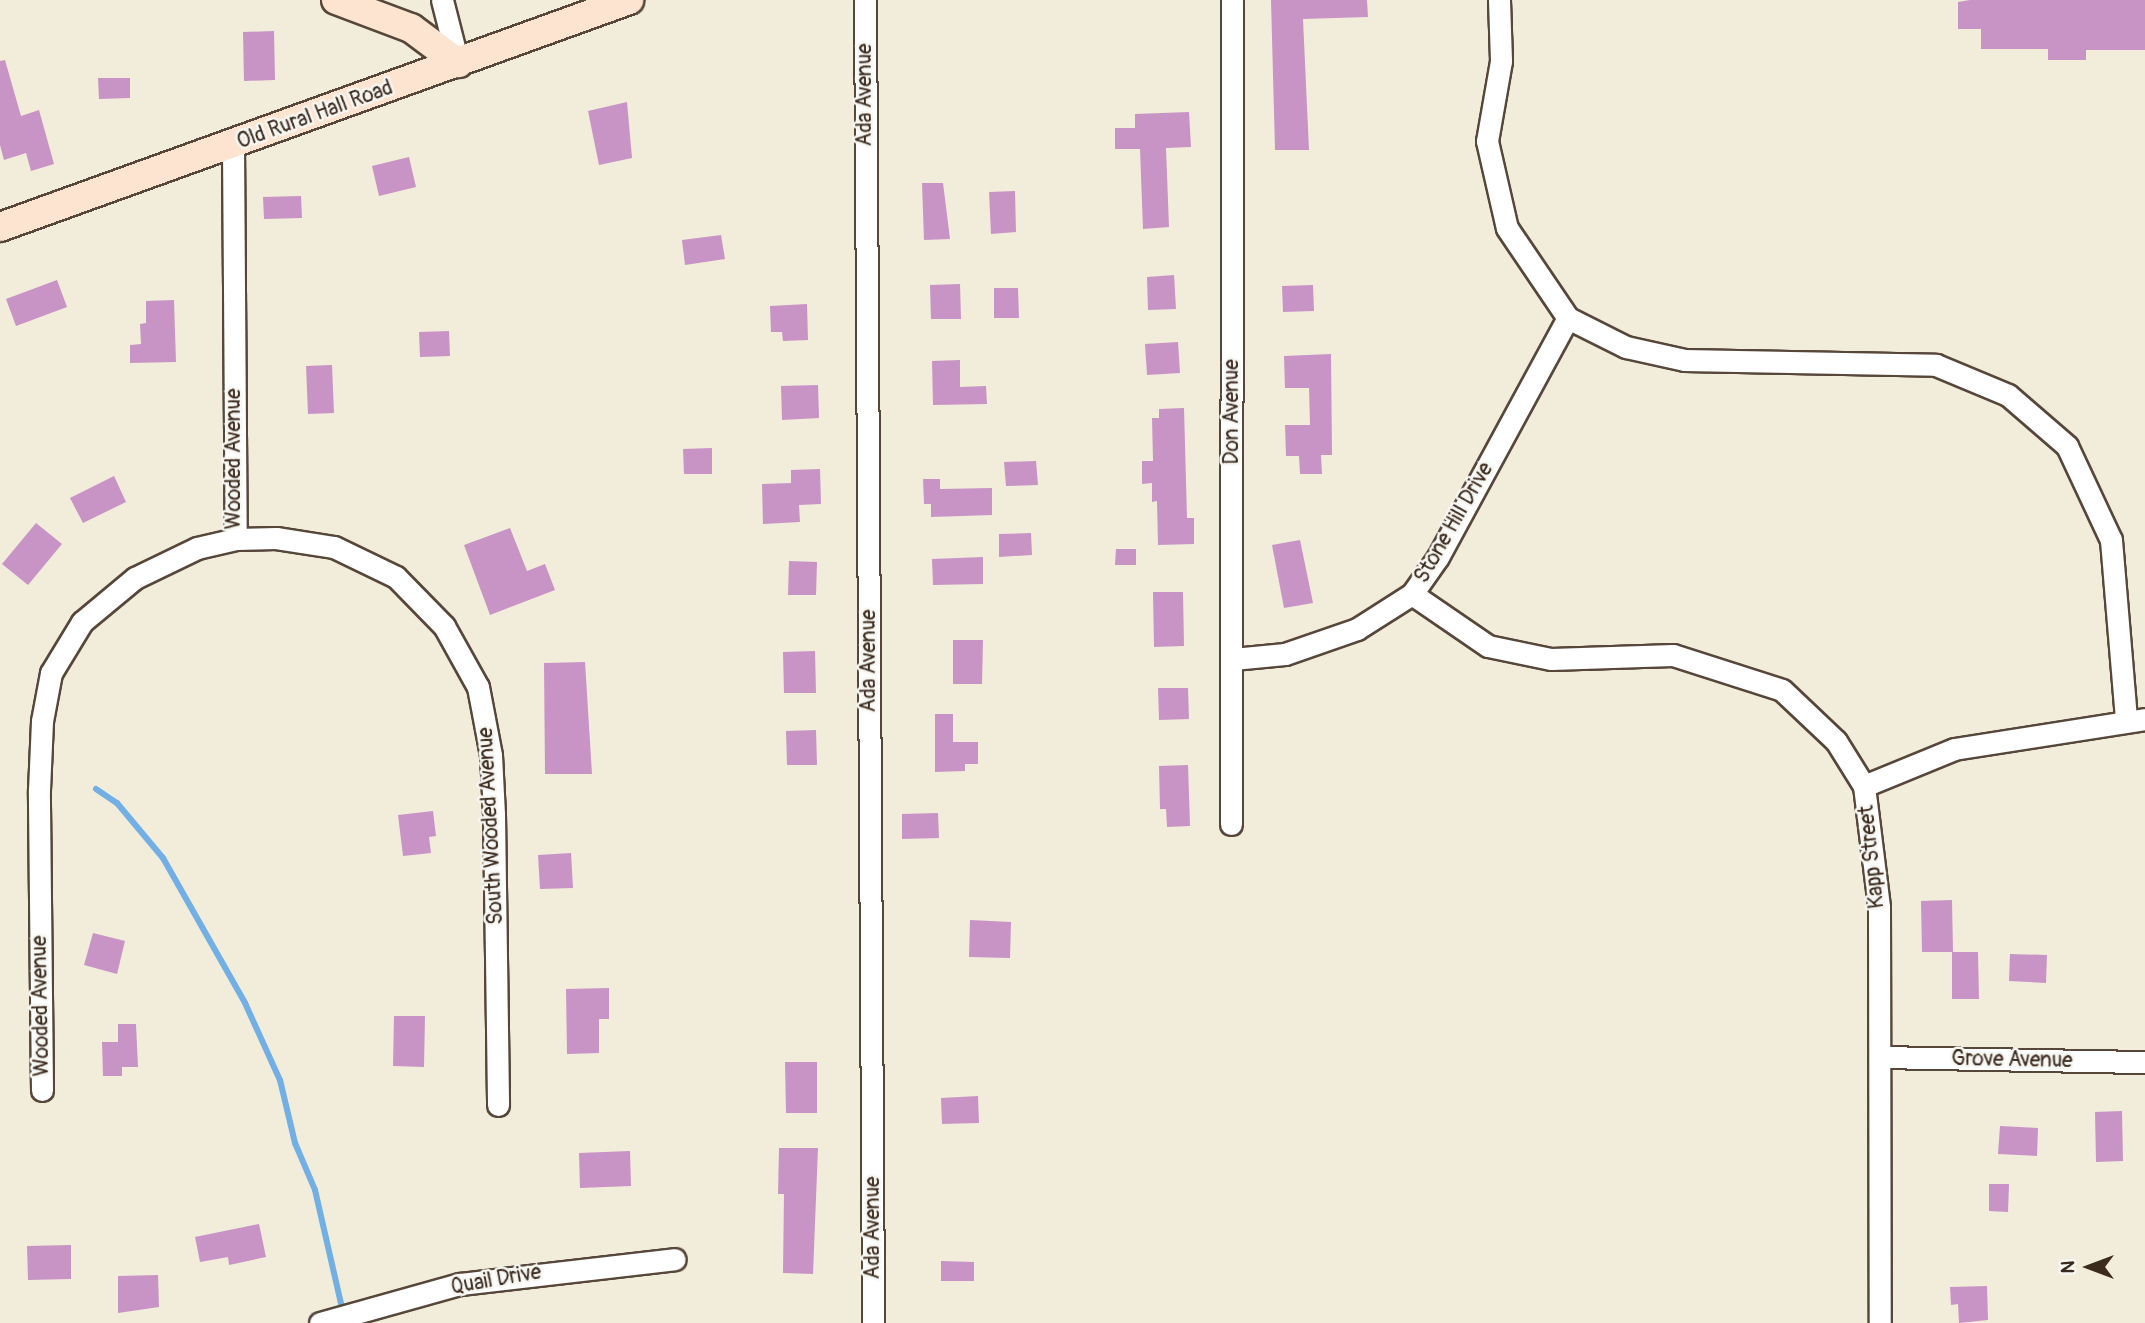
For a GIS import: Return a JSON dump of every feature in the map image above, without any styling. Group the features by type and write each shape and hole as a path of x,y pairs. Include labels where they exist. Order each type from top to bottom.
{"main road":[{"path":"336,0 411,28 458,62"},
{"name":"Old Rural Hall Road","path":"0,227 629,0"}],"street":[{"path":"442,0 458,62"},
{"name":"Ada Avenue","path":"865,0 873,1323"},
{"name":"Don Avenue","path":"1231,824 1232,0"},
{"path":"1499,0 1501,61 1487,141 1507,228 1568,318 1626,347 1684,360 1936,365 2008,395 2067,446 2111,540 2136,719 1954,749 1864,786"},
{"name":"Wooded Avenue","path":"42,1090 39,790 41,721 51,673 64,646 103,601 179,555 236,539 233,145"},
{"name":"Stone Hill Drive","path":"1233,659 1285,654 1357,629 1412,594 1438,557 1568,318"},
{"name":"South Wooded Avenue","path":"236,539 305,539 370,562 396,577 444,626 478,687 491,755 494,802 498,1105"},
{"name":"Kapp Street","path":"1412,594 1488,646 1552,659 1673,655 1782,690 1836,741 1864,786 1879,907 1880,1323"},
{"name":"Grove Avenue","path":"1880,1057 2145,1062"},
{"name":"Quail Drive","path":"320,1323 460,1284 675,1259"}],"building":[{"path":"1271,0 1367,0 1368,17 1303,19 1309,150 1275,150"},
{"path":"2145,0 2145,50 2086,50 2086,60 2048,60 2048,49 1981,49 1981,29 1958,29 1958,2"},
{"path":"274,31 275,80 244,81 243,32"},
{"path":"5,60 21,116 39,110 54,164 31,171 26,153 4,160 0,145 0,61"},
{"path":"98,78 130,78 130,98 99,99"},
{"path":"627,102 632,158 599,165 588,111"},
{"path":"1189,112 1191,147 1166,148 1169,227 1143,229 1140,149 1115,149 1115,128 1135,128 1135,114"},
{"path":"409,157 416,187 379,196 372,166"},
{"path":"922,183 943,183 950,239 924,240"},
{"path":"1015,191 1016,232 991,234 989,192"},
{"path":"301,196 302,218 264,219 263,197"},
{"path":"721,235 725,259 685,265 682,240"},
{"path":"1174,275 1176,309 1148,310 1147,277"},
{"path":"57,280 67,307 16,326 6,299"},
{"path":"960,284 961,319 931,319 930,285"},
{"path":"1313,285 1314,311 1283,312 1282,286"},
{"path":"994,288 1018,288 1019,318 994,318"},
{"path":"174,300 176,362 130,363 130,345 141,344 140,324 146,323 146,301"},
{"path":"807,304 808,340 783,341 782,332 771,332 770,306"},
{"path":"449,331 450,356 420,357 419,332"},
{"path":"1178,342 1180,373 1147,375 1145,344"},
{"path":"1331,354 1332,455 1321,455 1322,474 1300,474 1299,456 1286,456 1285,425 1310,425 1309,388 1285,388 1284,356"},
{"path":"960,360 960,387 986,386 987,404 933,405 932,361"},
{"path":"332,365 334,413 308,414 306,366"},
{"path":"818,385 819,418 782,420 781,386"},
{"path":"1184,408 1187,518 1194,518 1194,544 1158,545 1157,501 1152,502 1152,483 1142,484 1142,461 1153,461 1152,418 1159,418 1159,409"},
{"path":"712,448 712,474 684,474 683,449"},
{"path":"1036,461 1038,485 1006,486 1004,462"},
{"path":"820,469 821,504 799,505 800,522 763,524 762,484 791,483 791,470"},
{"path":"114,476 126,502 83,523 70,498"},
{"path":"923,479 940,479 940,489 992,488 992,515 931,517 931,504 924,504"},
{"path":"36,523 62,544 28,585 2,564"},
{"path":"510,528 527,571 545,564 555,590 490,615 464,545"},
{"path":"1031,533 1032,555 999,557 999,534"},
{"path":"1300,540 1313,603 1284,608 1272,545"},
{"path":"1116,549 1136,549 1136,565 1115,565"},
{"path":"983,557 983,584 933,585 932,559"},
{"path":"789,561 817,562 816,595 788,595"},
{"path":"1153,592 1183,592 1184,646 1154,647"},
{"path":"953,640 983,640 982,684 953,684"},
{"path":"815,651 816,693 784,693 783,652"},
{"path":"585,662 592,774 545,774 544,663"},
{"path":"1158,688 1188,688 1189,719 1159,720"},
{"path":"935,714 953,714 953,742 978,742 978,764 965,764 965,771 935,772"},
{"path":"816,730 817,765 787,765 786,731"},
{"path":"1188,765 1190,826 1167,827 1166,809 1160,809 1159,766"},
{"path":"433,811 436,836 429,837 431,853 403,856 398,815"},
{"path":"938,813 939,838 902,839 902,814"},
{"path":"571,853 573,888 540,889 538,855"},
{"path":"1952,900 1953,952 1922,952 1921,901"},
{"path":"970,920 1011,922 1010,958 969,957"},
{"path":"93,933 125,941 117,974 84,965"},
{"path":"1952,952 1978,952 1979,999 1952,999"},
{"path":"2010,954 2047,955 2046,983 2009,981"},
{"path":"609,988 609,1019 599,1019 599,1053 567,1054 566,989"},
{"path":"394,1016 425,1016 424,1067 393,1066"},
{"path":"118,1024 136,1024 138,1067 122,1067 122,1076 103,1076 102,1042 118,1042"},
{"path":"785,1062 817,1062 817,1113 786,1113"},
{"path":"978,1096 979,1123 942,1124 941,1098"},
{"path":"2122,1111 2123,1161 2096,1162 2095,1112"},
{"path":"2000,1126 2038,1128 2037,1156 1998,1154"},
{"path":"779,1148 818,1148 813,1274 783,1273 784,1194 778,1194"},
{"path":"630,1151 631,1186 580,1188 579,1153"},
{"path":"1989,1184 2009,1184 2008,1212 1989,1211"},
{"path":"259,1224 266,1257 229,1265 228,1257 200,1262 195,1237"},
{"path":"71,1245 71,1279 28,1280 27,1246"},
{"path":"941,1261 974,1262 974,1281 941,1281"},
{"path":"158,1275 159,1307 118,1313 118,1276"},
{"path":"1987,1286 1988,1320 1959,1323 1958,1304 1951,1305 1950,1287"}],"waterway":[{"path":"96,789 117,803 163,858 245,1003 280,1080 295,1143 315,1190 343,1312"}]}
